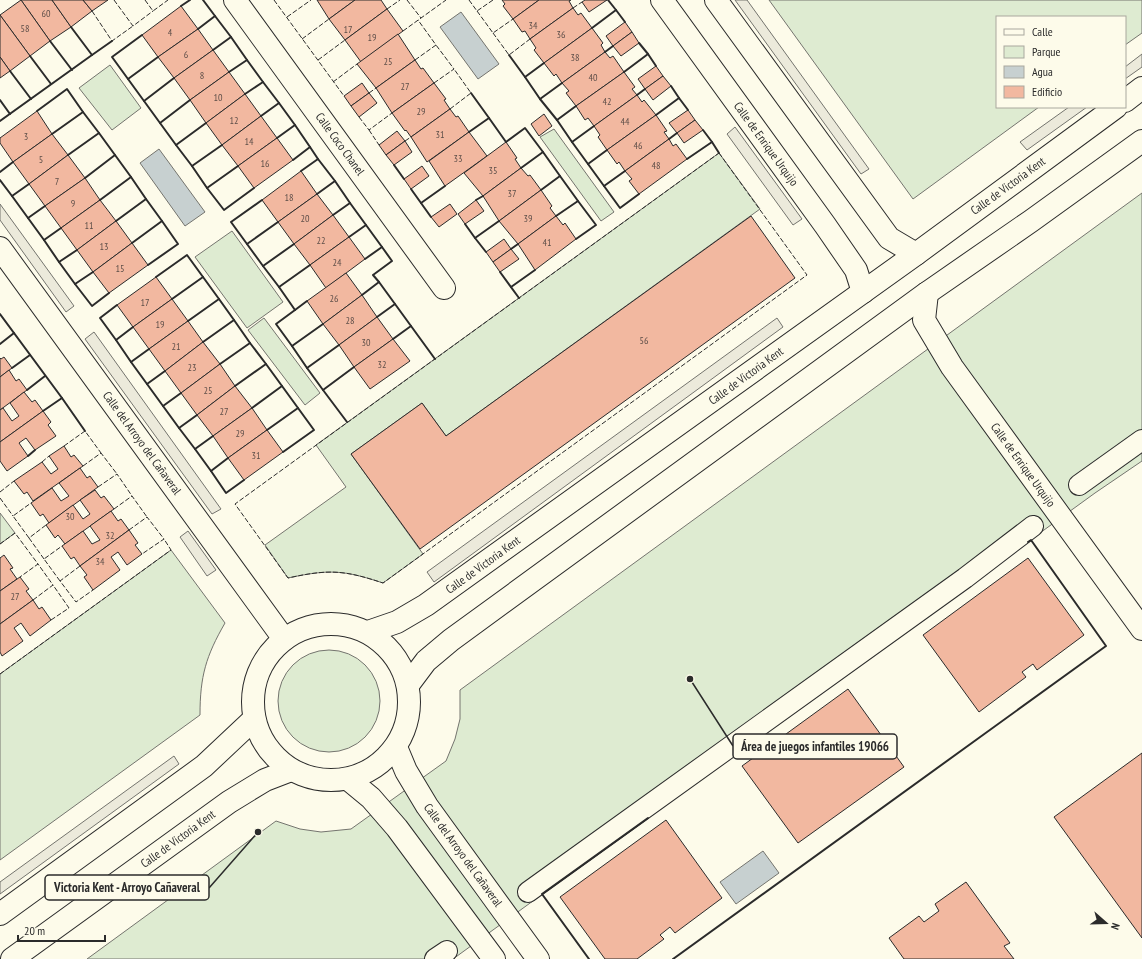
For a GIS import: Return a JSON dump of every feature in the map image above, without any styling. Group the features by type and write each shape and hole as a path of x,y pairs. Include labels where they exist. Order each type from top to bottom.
{"main road":[{"name":"Calle Coco Chanel","path":"235,0 444,288"},
{"name":"Calle de Enrique Urquijo","path":"662,0 856,270 863,292"},
{"path":"716,0 889,238 916,254"},
{"path":"1126,100 1142,88"},
{"name":"Calle de Victoria Kent","path":"368,632 397,622 426,605 916,254 1115,108"},
{"path":"408,685 426,661 451,640 927,293 1142,141"},
{"name":"Calle del Arroyo del Cañaveral","path":"0,248 284,639"},
{"name":"Calle de Enrique Urquijo","path":"927,293 924,320 952,367 1142,629"},
{"path":"329,624 352,626 368,632 386,646 391,652 400,664 408,685 410,701 404,732 396,746 383,762 367,773 348,779 334,781 319,780 291,770 278,761 267,748 259,734 254,719 253,701 255,683 261,666 271,651 284,639 300,630 317,625 329,624"},
{"path":"0,914 204,766 254,719"},
{"name":"Calle del Arroyo del Cañaveral","path":"396,746 406,771 426,806 538,959"},
{"name":"Calle de Victoria Kent","path":"12,959 229,802 265,780 291,770"},
{"path":"348,779 371,798 397,828 494,959"}],"street":[{"path":"1079,485 1142,440"},
{"path":"528,892 965,578 1033,526"}],"green space":[{"path":"769,0 1142,0 1142,33 1126,44 1126,16 996,16 996,108 1038,108 913,199"},
{"path":"110,65 141,108 112,130 79,88"},
{"path":"554,129 614,212 601,221 540,137"},
{"path":"719,153 760,209 446,436 422,403 351,454 423,554 383,583 357,575 336,572 315,573 288,578 265,545 346,487 316,445"},
{"path":"1142,193 1142,461 1095,493 453,959 87,959 276,821 300,829 321,832 351,829 446,761 455,739 460,719 460,690"},
{"path":"232,231 283,302 247,328 195,257"},
{"path":"264,318 320,393 305,405 248,330"},
{"path":"0,513 15,533 0,544"},
{"path":"171,550 225,623 213,646 205,667 201,689 200,715 0,860 0,674"},
{"path":"329,650 348,654 365,665 376,682 380,701 376,720 365,737 348,748 329,752 310,748 293,737 282,720 278,701 282,682 293,665 310,654"}],"shaded area":[{"path":"735,0 747,0 869,169 861,174"},
{"path":"1142,54 1142,67 1126,78 1126,66"},
{"path":"1068,108 1086,108 1027,150 1020,142"},
{"path":"735,127 802,219 793,225 727,134"},
{"path":"0,204 74,306 66,312 0,220"},
{"path":"777,318 783,327 434,582 427,572"},
{"path":"94,332 221,509 212,514 85,339"},
{"path":"188,531 216,570 207,576 180,537"},
{"path":"174,756 179,764 0,894 0,882"}],"water":[{"path":"461,12 499,64 478,79 440,27"},
{"path":"159,149 205,212 185,226 140,163"},
{"path":"763,851 779,873 736,904 720,882"}],"building":[{"path":"21,0 52,0 71,27 50,41"},
{"path":"21,0 50,41 30,56 0,15"},
{"path":"52,0 83,0 92,11 71,27"},
{"path":"83,0 108,0 92,11"},
{"path":"317,0 355,0 329,19"},
{"path":"355,0 381,0 387,9 345,40 329,19"},
{"path":"502,0 539,0 513,19 503,6 505,4"},
{"path":"539,0 571,0 569,1 573,8 530,39 525,31 522,32 513,19"},
{"path":"585,0 607,0 589,12 582,2"},
{"path":"181,6 198,29 158,57 142,35"},
{"path":"573,8 578,15 581,13 592,28 544,63 534,50 536,48 530,39"},
{"path":"387,9 403,31 361,62 345,40"},
{"path":"0,15 30,56 10,71 0,57"},
{"path":"625,22 632,32 613,46 606,36"},
{"path":"592,28 603,43 601,45 605,52 562,83 556,74 554,76 544,63"},
{"path":"198,29 213,50 174,78 158,57"},
{"path":"632,32 639,43 621,56 613,46"},
{"path":"398,34 415,60 376,88 357,64"},
{"path":"213,50 229,72 190,100 174,78"},
{"path":"605,52 610,58 613,56 624,72 576,106 566,93 569,91 562,83"},
{"path":"0,57 10,71 0,78"},
{"path":"415,60 434,83 392,113 376,88"},
{"path":"656,66 663,76 645,89 638,79"},
{"path":"229,72 245,94 206,123 190,100"},
{"path":"624,72 635,87 632,89 637,95 594,126 588,118 585,120 576,106"},
{"path":"663,76 671,86 653,100 645,89"},
{"path":"362,83 369,93 351,106 344,96"},
{"path":"434,83 446,99 444,100 450,109 411,137 392,113"},
{"path":"369,93 377,103 359,117 351,106"},
{"path":"245,94 261,116 222,145 206,123"},
{"path":"637,95 642,102 644,100 656,115 607,150 598,137 600,135 594,126"},
{"path":"450,109 456,117 458,116 469,132 427,162 411,137"},
{"path":"688,110 695,120 677,133 669,123"},
{"path":"37,111 52,134 13,162 0,143 0,138"},
{"path":"544,114 552,126 539,136 531,124"},
{"path":"656,115 667,131 664,132 669,139 625,171 619,162 617,164 607,150"},
{"path":"261,116 277,138 238,166 222,145"},
{"path":"695,120 703,130 684,143 677,133"},
{"path":"397,131 405,141 386,155 379,145"},
{"path":"469,132 487,156 445,186 429,161"},
{"path":"52,134 68,155 29,184 13,162"},
{"path":"277,138 293,160 254,188 238,166"},
{"path":"669,139 673,146 676,144 687,159 639,194 629,181 632,179 625,171"},
{"path":"405,141 412,152 394,165 386,155"},
{"path":"506,142 517,158 515,159 521,168 483,196 464,173"},
{"path":"68,155 85,178 45,206 29,184"},
{"path":"422,166 429,176 411,189 404,179"},
{"path":"521,168 528,176 530,175 541,190 499,221 483,196"},
{"path":"301,171 317,194 278,222 262,200"},
{"path":"85,178 100,200 61,228 45,206"},
{"path":"541,190 552,206 550,208 556,216 518,244 499,221"},
{"path":"317,194 333,215 294,244 278,222"},
{"path":"100,200 116,221 77,250 61,228"},
{"path":"476,200 484,211 465,224 458,214"},
{"path":"450,204 457,214 439,227 431,217"},
{"path":"333,215 349,237 310,265 294,244"},
{"path":"556,216 563,225 565,223 576,239 535,270 518,244"},
{"path":"751,216 795,278 420,549 351,454 422,403 446,436"},
{"path":"116,221 132,243 93,272 77,250"},
{"path":"349,237 365,259 326,288 310,265"},
{"path":"504,239 511,249 493,262 486,252"},
{"path":"132,243 148,265 109,293 93,272"},
{"path":"511,249 519,259 500,272 493,262"},
{"path":"346,273 362,295 323,324 307,301"},
{"path":"156,277 172,299 133,327 117,305"},
{"path":"362,295 377,317 339,345 323,324"},
{"path":"172,299 188,321 149,349 133,327"},
{"path":"377,317 393,339 354,367 339,345"},
{"path":"188,321 203,342 165,371 149,349"},
{"path":"393,339 410,361 370,389 354,367"},
{"path":"203,342 220,364 181,393 165,371"},
{"path":"4,357 12,368 0,377 0,358 1,359"},
{"path":"220,364 235,386 197,415 181,393"},
{"path":"9,370 16,381 19,379 27,390 0,410 0,377"},
{"path":"235,386 252,408 213,436 197,415"},
{"path":"24,392 32,402 35,400 43,411 0,442 0,410 3,408 12,421 19,416 10,403"},
{"path":"252,408 267,430 228,458 213,436"},
{"path":"43,411 51,422 48,425 56,436 35,450 26,438 19,443 28,456 7,471 0,461 0,442"},
{"path":"267,430 283,452 244,480 228,458"},
{"path":"64,446 71,457 74,455 83,466 33,501 27,492 24,494 14,481 42,462 51,474 58,469 49,456"},
{"path":"80,468 87,478 90,476 98,487 49,523 43,514 40,516 31,503 52,488 61,501 69,496 59,483"},
{"path":"95,490 101,498 104,496 114,509 65,544 58,535 55,538 46,525 73,505 83,519 90,514 80,500"},
{"path":"111,511 118,521 121,519 129,530 80,566 74,557 71,559 62,546 83,531 92,544 100,540 90,526"},
{"path":"129,530 138,543 135,545 142,554 127,565 118,552 111,557 120,570 93,590 84,577 87,575 80,566"},
{"path":"4,555 13,568 10,569 17,579 0,591 0,558"},
{"path":"1028,558 1084,635 1037,670 1033,664 1022,672 1026,677 979,712 923,635"},
{"path":"20,577 29,589 26,591 33,600 0,624 0,591"},
{"path":"33,600 39,609 42,607 51,620 30,636 21,623 14,628 23,641 2,656 0,652 0,624"},
{"path":"848,689 904,767 798,843 742,766"},
{"path":"1142,753 1142,938 1054,817"},
{"path":"666,820 722,898 675,933 670,927 660,935 664,939 637,959 605,959 560,897"},
{"path":"966,882 1010,943 1004,946 1014,959 904,959 889,938 919,916 924,922 939,911 935,904"}],"fence":[{"path":"114,0 133,26 153,11"},
{"path":"145,0 153,11 168,0"},
{"path":"274,0 344,96"},
{"path":"287,17 311,0"},
{"path":"387,9 400,0"},
{"path":"407,0 421,18"},
{"path":"403,31 446,0"},
{"path":"469,0 477,11 493,0"},
{"path":"573,8 582,2"},
{"path":"92,11 112,41 133,26"},
{"path":"477,11 493,33 513,19"},
{"path":"302,39 329,19"},
{"path":"415,60 436,45 418,20"},
{"path":"493,33 509,55 530,39"},
{"path":"318,60 345,40"},
{"path":"434,83 454,69 436,45"},
{"path":"333,82 357,64"},
{"path":"450,109 471,93 454,69"},
{"path":"369,93 376,88"},
{"path":"359,117 369,130 392,113"},
{"path":"369,130 379,145"},
{"path":"405,141 411,137"},
{"path":"719,153 807,275 383,583 357,575 336,572 315,573 288,578 235,504 719,153"},
{"path":"64,446 85,431 101,453"},
{"path":"83,466 101,453 117,474"},
{"path":"42,462 49,456"},
{"path":"98,487 117,474 132,496"},
{"path":"0,492 14,481"},
{"path":"114,509 132,496 147,517"},
{"path":"0,498 13,516"},
{"path":"29,538 13,516 31,503"},
{"path":"129,530 147,517 164,539 142,554"},
{"path":"44,559 29,538 46,525"},
{"path":"0,544 15,533 38,564 20,577"},
{"path":"0,674 171,550 164,539"},
{"path":"60,581 44,559 62,546"},
{"path":"33,600 53,585 38,564"},
{"path":"80,566 60,581 76,602 93,590"},
{"path":"51,620 69,608 53,585"}],"wall":[{"path":"181,6 190,0"},
{"path":"198,29 215,16 203,0"},
{"path":"592,28 616,10 608,0"},
{"path":"616,10 625,22"},
{"path":"213,50 231,37 215,16"},
{"path":"71,27 92,55 112,41"},
{"path":"142,35 112,57 128,79 158,57"},
{"path":"229,72 247,60 231,37"},
{"path":"50,41 72,70"},
{"path":"624,72 648,54 639,43"},
{"path":"605,52 613,46"},
{"path":"648,54 656,66"},
{"path":"0,121 92,55"},
{"path":"509,55 525,77 544,63"},
{"path":"30,56 51,84"},
{"path":"245,94 263,82 247,60"},
{"path":"10,71 31,99"},
{"path":"525,77 540,99 562,83"},
{"path":"128,79 144,101 174,78"},
{"path":"261,116 279,103 263,82"},
{"path":"656,115 679,98 671,86"},
{"path":"37,111 67,89 83,112 52,134"},
{"path":"637,95 645,89"},
{"path":"469,132 489,118 471,93"},
{"path":"679,98 688,110"},
{"path":"540,99 557,120 576,106"},
{"path":"0,100 10,114"},
{"path":"144,101 160,123 190,100"},
{"path":"277,138 295,125 279,103"},
{"path":"68,155 99,133 83,112"},
{"path":"489,118 506,142"},
{"path":"557,120 572,142 594,126"},
{"path":"160,123 176,145 206,123"},
{"path":"293,160 310,147 295,125"},
{"path":"506,142 525,128 543,152"},
{"path":"687,159 712,142 703,130"},
{"path":"85,178 115,155 99,133"},
{"path":"669,139 677,133"},
{"path":"572,142 588,164 607,150"},
{"path":"712,142 719,153"},
{"path":"176,145 192,166 222,145"},
{"path":"310,147 318,159"},
{"path":"521,168 543,152 560,176"},
{"path":"100,200 131,177 115,155"},
{"path":"301,171 318,159 335,181 317,194"},
{"path":"0,172 13,162"},
{"path":"588,164 604,186 625,171"},
{"path":"394,165 404,179"},
{"path":"192,166 207,188 238,166"},
{"path":"541,190 560,176 578,201"},
{"path":"116,221 146,199 131,177"},
{"path":"0,180 12,196 29,184"},
{"path":"333,215 350,203 335,181"},
{"path":"411,189 421,203 445,186"},
{"path":"604,186 620,208 639,194"},
{"path":"207,188 224,210 254,188"},
{"path":"12,196 28,218 45,206"},
{"path":"476,200 483,196"},
{"path":"132,243 162,221 146,199"},
{"path":"262,200 231,222 247,244 278,222"},
{"path":"556,216 578,201 596,225 576,239"},
{"path":"349,237 366,225 350,203"},
{"path":"421,203 431,217"},
{"path":"28,218 44,240 61,228"},
{"path":"148,265 178,244 162,221"},
{"path":"486,252 475,238 499,221"},
{"path":"465,224 475,238"},
{"path":"365,259 382,247 366,225"},
{"path":"44,240 59,262 77,250"},
{"path":"247,244 263,266 294,244"},
{"path":"511,249 518,244"},
{"path":"362,295 379,282 373,275 392,261 382,247"},
{"path":"156,277 187,255 203,277 172,299"},
{"path":"59,262 75,284 93,272"},
{"path":"263,266 279,287 310,265"},
{"path":"511,287 535,270"},
{"path":"500,272 519,298"},
{"path":"188,321 219,299 203,277"},
{"path":"377,317 395,304 379,282"},
{"path":"75,284 92,306 109,293"},
{"path":"279,287 295,310 307,301"},
{"path":"203,342 234,320 219,299"},
{"path":"393,339 411,326 395,304"},
{"path":"117,305 100,318 116,340 133,327"},
{"path":"295,310 276,324 292,346 323,324"},
{"path":"0,314 62,398"},
{"path":"220,364 250,343 234,320"},
{"path":"411,326 435,359"},
{"path":"0,344 14,333"},
{"path":"116,340 131,362 149,349"},
{"path":"235,386 266,364 250,343"},
{"path":"292,346 307,368 339,345"},
{"path":"12,368 30,355"},
{"path":"131,362 147,384 165,371"},
{"path":"252,408 282,386 266,364"},
{"path":"307,368 323,390 354,367"},
{"path":"27,390 45,376"},
{"path":"147,384 163,406 181,393"},
{"path":"267,430 298,408 282,386"},
{"path":"323,390 347,422"},
{"path":"43,411 62,398 85,431"},
{"path":"163,406 179,428 197,415"},
{"path":"283,452 314,430 298,408"},
{"path":"179,428 195,449 213,436"},
{"path":"195,449 211,471 228,458"},
{"path":"28,456 35,450"},
{"path":"211,471 226,493 244,480"},
{"path":"673,959 1106,646 1031,540 1028,542"},
{"path":"589,959 542,894 648,818"}],"place":[{"name":"Área de juegos infantiles 19066","path":"690,679"},
{"name":"Victoria Kent - Arroyo Cañaveral","path":"258,832"}]}
